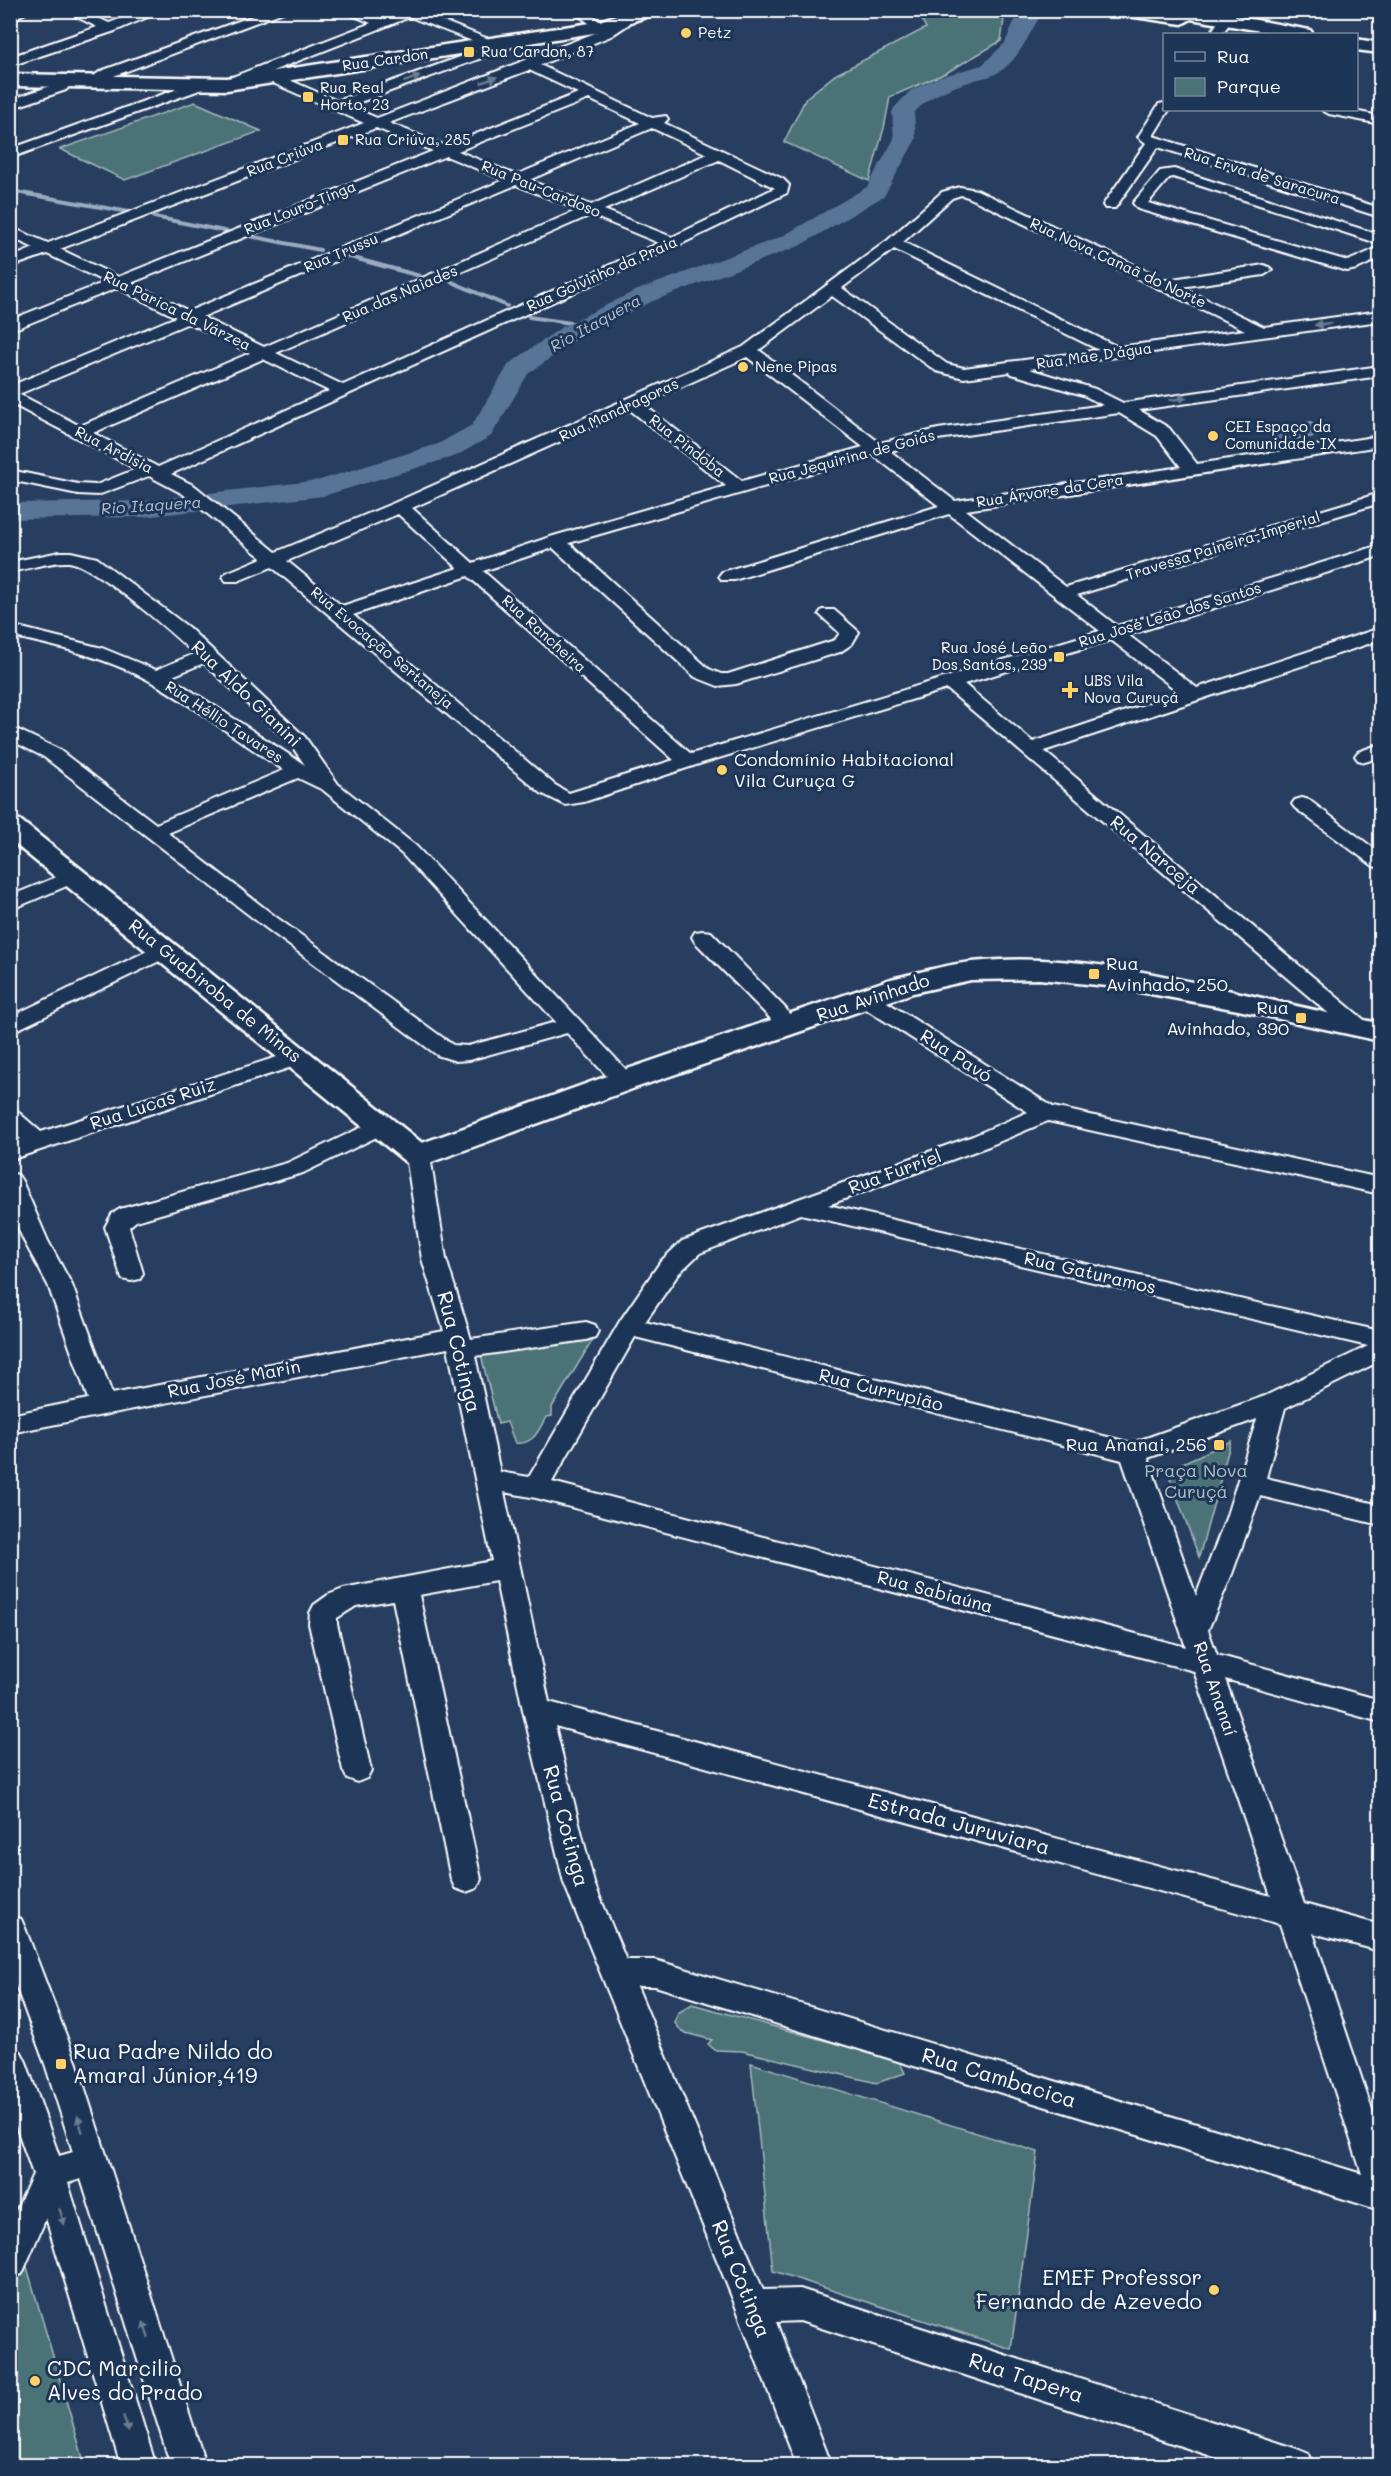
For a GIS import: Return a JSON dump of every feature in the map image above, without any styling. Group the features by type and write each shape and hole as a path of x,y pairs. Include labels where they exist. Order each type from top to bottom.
{"street":[{"path":"10,16 27,10"},
{"path":"69,10 110,28"},
{"path":"10,62 158,10"},
{"path":"92,82 106,74 283,10"},
{"path":"346,10 382,23"},
{"path":"577,10 600,27"},
{"path":"1121,10 1247,24 1298,33"},
{"path":"1161,10 1225,22"},
{"name":"Rua Cardon","path":"10,80 226,84 600,27 649,11"},
{"path":"226,84 414,12 493,44"},
{"name":"Rua Criúva","path":"10,263 529,65 606,33 624,21"},
{"path":"337,106 518,40"},
{"path":"1358,44 1380,48"},
{"name":"Rua Goivinho da Praia","path":"10,475 68,488 98,490 154,471 343,391 672,243 782,190 782,185 778,182 529,65"},
{"name":"Rua Pau-Cardoso","path":"271,77 376,123 672,243"},
{"path":"10,105 61,87 66,82"},
{"path":"10,154 200,85"},
{"name":"Rua Louro-Tinga","path":"10,326 591,93"},
{"path":"1110,205 1149,139 1163,109"},
{"path":"1334,111 1380,120"},
{"name":"Rua Trussu","path":"10,394 672,115"},
{"name":"Rua Erva de Saracura","path":"1149,139 1380,213"},
{"name":"Rua das Naiades","path":"79,433 720,154"},
{"path":"1380,240 1174,173 1165,174 1140,203 1347,266 1352,266 1380,252"},
{"name":"Rua Mandragoras","path":"232,577 400,507 633,404 748,350 893,243 947,195 960,191 972,193"},
{"name":"Rua Nova Canaã do Norte","path":"972,193 1264,333"},
{"name":"Rua Parica da Várzea","path":"10,231 343,391"},
{"path":"893,243 1116,352"},
{"path":"1165,285 1264,270"},
{"name":"Rua Mãe D'água","path":"833,289 942,368 964,373 1007,369 1380,316"},
{"path":"748,350 1196,696"},
{"path":"1007,369 1046,378 1089,392 1120,408 1163,432 1192,469"},
{"name":"Rua Jequirina de Goiás","path":"340,613 556,541 877,448 938,434 1380,371"},
{"name":"Rua Ardisia","path":"10,394 189,490 213,510"},
{"name":"Rua Pindoba","path":"633,404 740,488"},
{"name":"Rua Árvore da Cera","path":"728,576 952,507 1380,441"},
{"name":"Travessa Paineira-Imperial","path":"1065,593 1380,498"},
{"name":"Rua Rancheira","path":"400,507 688,762"},
{"name":"Rua Evocação Sertaneja","path":"213,510 340,613 548,789"},
{"path":"556,541 709,678 729,680 833,648 848,638 849,632 828,614"},
{"name":"Rua José Leão dos Santos","path":"548,789 565,799 577,798 1380,550"},
{"name":"Rua Aldo Gianini","path":"10,567 60,557 91,562 172,624 298,741 331,788 409,850 624,1081"},
{"name":"Rua Héllio Tavares","path":"10,630 81,647 123,662 173,686 331,788"},
{"path":"1030,749 1380,634"},
{"path":"154,677 207,655"},
{"name":"Rua Narceja","path":"950,682 1371,1031"},
{"path":"10,732 51,753 445,1050 456,1054 469,1053 573,1024"},
{"path":"154,832 300,770"},
{"path":"1302,804 1380,862"},
{"name":"Rua Guabiroba de Minas","path":"10,826 418,1156"},
{"path":"10,904 74,876"},
{"path":"703,937 778,1014 786,1027"},
{"path":"10,1026 164,950"},
{"name":"Rua Avinhado","path":"418,1156 624,1081 866,999 924,980 966,973 1046,968 1088,972 1272,1008 1371,1031"},
{"name":"Rua Pavó","path":"866,999 1046,1113"},
{"name":"Rua Lucas Ruiz","path":"10,1152 37,1141 296,1058"},
{"path":"1046,1113 1380,1186"},
{"name":"Rua Furriel","path":"536,1488 629,1327 670,1267 691,1247 981,1141 1046,1113"},
{"path":"10,1117 37,1141"},
{"path":"131,1273 117,1227 120,1220 128,1215 295,1168 381,1126"},
{"name":"Rua Cotinga","path":"418,1156 434,1259 459,1343 537,1710 579,1883 753,2306 815,2466"},
{"path":"10,1181 36,1241 60,1285 103,1404"},
{"name":"Rua Gaturamos","path":"799,1206 1380,1340"},
{"name":"Rua Currupião","path":"629,1327 1133,1453"},
{"name":"Rua José Marin","path":"10,1424 103,1404 459,1343 586,1331"},
{"path":"1133,1453 1274,1403 1380,1351"},
{"path":"1195,1629 1215,1586 1252,1484 1274,1403"},
{"name":"Rua Ananaí","path":"1133,1453 1292,1914 1380,2181"},
{"name":"Rua Sabiaúna","path":"489,1480 536,1488 1206,1663 1380,1711"},
{"path":"1252,1484 1380,1515"},
{"path":"357,1770 323,1624 324,1613 338,1602 353,1596 507,1569"},
{"path":"404,1588 466,1879"},
{"name":"Estrada Juruviara","path":"537,1710 1380,1938"},
{"path":"10,1928 58,2053 189,2466"},
{"name":"Rua Cambacica","path":"617,1973 655,1973 1380,2195"},
{"path":"10,2062 49,2174 139,2466"},
{"path":"10,2263 49,2174 92,2161"},
{"name":"Rua Tapera","path":"753,2306 800,2305 1296,2466"}],"green space":[{"path":"1005,11 1001,41 946,73 890,97 869,181 784,142 806,98 835,75 926,28 918,13"},
{"path":"195,102 261,131 125,180 60,149"},
{"path":"595,1336 552,1407 552,1416 546,1417 538,1432 527,1442 515,1443 507,1422 498,1424 479,1347"},
{"name":"Praça Nova Curuçá","path":"1231,1441 1199,1557 1167,1470"},
{"path":"692,2004 899,2061 905,2073 877,2083 742,2051 715,2050 708,2044 712,2040 682,2032 675,2023 678,2013"},
{"path":"751,2063 1038,2152 1011,2349 773,2271"},
{"name":"CDC Marcilio Alves do Prado","path":"24,2257 85,2465 10,2465 11,2296"}],"water":[{"path":"1311,422 1324,435 1277,442 1265,429"}],"waterway":[{"name":"Rio Itaquera","path":"10,511 143,509 323,488 447,450 482,430 518,369 571,332 644,296 791,241 876,191 905,139 903,112 919,95 948,82 989,69 1014,46 1024,22 1034,10"},
{"path":"10,191 129,212"},
{"path":"154,217 320,250"},
{"path":"350,257 420,276"},
{"path":"450,281 507,306"},
{"path":"529,317 585,325"}],"place":[{"name":"Petz","path":"686,33"},
{"name":"Rua Cardon, 87","path":"469,52"},
{"name":"Rua Real Horto, 23","path":"308,97"},
{"name":"Rua Criúva, 285","path":"343,140"},
{"name":"Nene Pipas","path":"743,367"},
{"name":"CEI Espaço da Comunidade IX","path":"1213,436"},
{"name":"Rua José Leão Dos Santos, 239","path":"1059,657"},
{"name":"UBS Vila Nova Curuçá","path":"1070,690"},
{"name":"Condomínio Habitacional Vila Curuça G","path":"722,770"},
{"name":"Rua Avinhado, 250","path":"1094,974"},
{"name":"Rua Avinhado, 390","path":"1301,1018"},
{"name":"Rua Ananai, 256","path":"1219,1445"},
{"name":"Rua Padre Nildo do Amaral Júnior,419","path":"61,2064"},
{"name":"EMEF Professor Fernando de Azevedo","path":"1214,2290"},
{"name":"CDC Marcilio Alves do Prado","path":"35,2381"}]}
